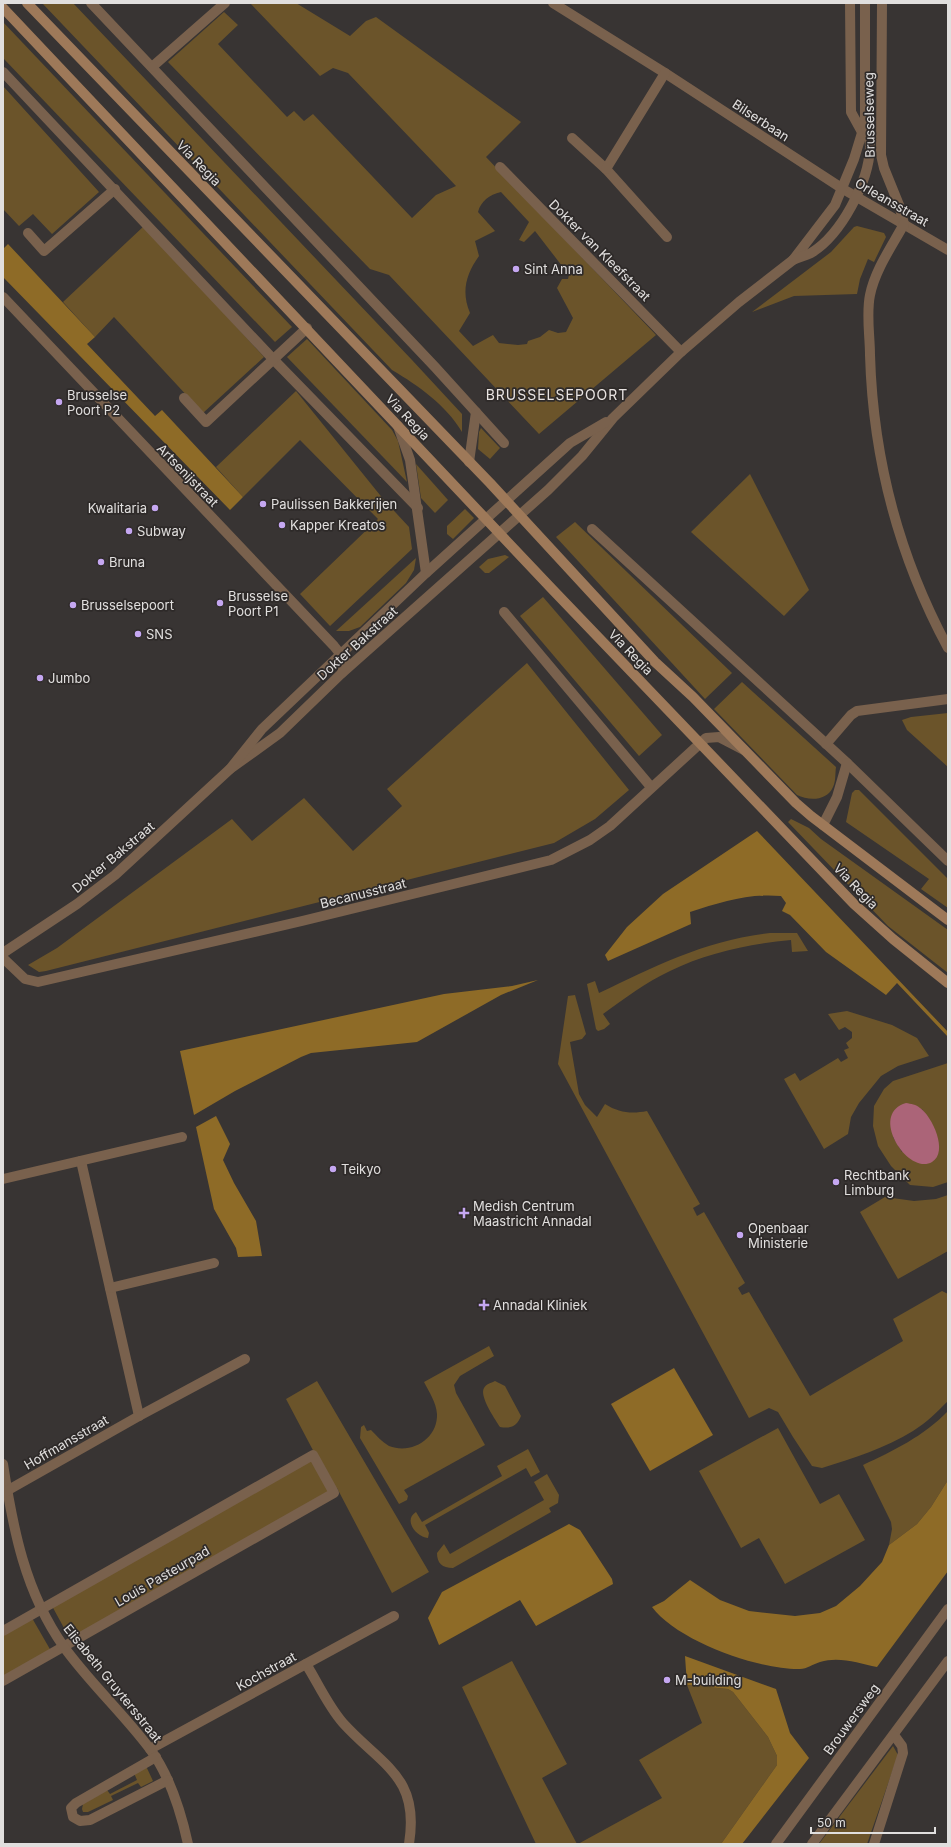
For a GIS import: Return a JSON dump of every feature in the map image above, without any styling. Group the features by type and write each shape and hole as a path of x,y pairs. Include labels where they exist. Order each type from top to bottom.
{"main road":[{"name":"Via Regia","path":"27,3 520,515 655,662 693,697 796,803 948,920"},
{"name":"Via Regia","path":"3,8 500,534 873,922 948,983"}],"street":[{"path":"91,3 504,443"},
{"path":"152,67 225,3"},
{"name":"Bilserbaan","path":"553,3 665,73 843,189"},
{"name":"Brusselseweg","path":"850,3 851,112 864,128 869,142 866,170 856,197"},
{"name":"Brusselseweg","path":"843,189 864,128 865,3"},
{"name":"Brusselseweg","path":"882,3 881,155 884,168 899,205 904,224"},
{"path":"3,72 274,359 418,508"},
{"path":"606,169 665,73"},
{"path":"572,138 606,169 667,237"},
{"name":"Dokter van Kleefstraat","path":"500,167 681,352"},
{"path":"28,233 44,251 115,189"},
{"path":"520,515 582,456 613,418 681,352 724,314 793,260 832,210 843,189"},
{"name":"Orleansstraat","path":"843,189 948,250"},
{"path":"793,260 810,253 823,242 843,220 856,197"},
{"path":"904,224 875,278 870,296 871,377 875,422 881,462 895,523 918,587 948,648"},
{"name":"Artsenijstraat","path":"3,297 341,654"},
{"path":"184,398 206,422 307,328"},
{"path":"469,462 476,412"},
{"path":"507,502 570,443 613,418"},
{"path":"398,425 409,454 418,508 426,573"},
{"name":"Dokter Bakstraat","path":"230,769 262,729 426,573 507,502"},
{"name":"Dokter Bakstraat","path":"3,952 82,901 115,875 230,769 272,740 342,673 520,515"},
{"path":"592,529 847,763 948,861"},
{"path":"504,612 651,787"},
{"path":"341,654 345,664 342,673"},
{"path":"826,744 851,715 857,712 948,699"},
{"path":"700,742 706,738 714,737 745,751"},
{"name":"Becanusstraat","path":"3,958 25,979 38,982 302,921 550,860 590,840 610,826 700,742"},
{"path":"823,825 838,797 847,763"},
{"path":"3,1179 182,1137"},
{"path":"81,1161 139,1416"},
{"path":"110,1288 214,1263"},
{"name":"Hoffmansstraat","path":"5,1492 139,1416 245,1359"},
{"name":"Louis Pasteurpad","path":"3,1681 334,1493 313,1456 42,1609"},
{"name":"Elisabeth Gruytersstraat","path":"3,1464 5,1492 18,1546 29,1579 42,1609 64,1647 153,1753 168,1780 178,1806 188,1844"},
{"path":"3,1631 42,1609"},
{"name":"Brouwersweg","path":"776,1844 948,1610"},
{"name":"Kochstraat","path":"153,1753 306,1664 394,1616"},
{"path":"812,1844 948,1660"},
{"path":"306,1664 342,1722 392,1769 400,1780 407,1796 410,1810 411,1822 408,1844"},
{"path":"874,1844 903,1753 902,1746 894,1735"},
{"name":"Elisabeth Gruytersstraat","path":"153,1753 76,1803 71,1808 73,1817 80,1821 90,1820 168,1780"}],"shaded area":[{"path":"42,3 73,3 462,414 462,432 456,422 431,397 392,370"},
{"path":"250,3 296,3 350,36 366,21 376,17 521,122 486,157 656,335 539,434 389,275 370,269 168,62 224,12 238,25 218,44 287,117 294,111 304,121 313,114 412,218 436,195 456,186 348,73 333,68 320,76","holes":["501,192 529,222 519,240 524,242 535,231 569,275 568,279 562,279 557,288 573,318 566,332 558,333 549,330 540,337 528,341 527,344 518,345 499,343 493,335 473,346 459,331 470,313 466,298 466,283 468,276 479,256 475,241 495,231 478,212 479,208 486,199"]},
{"path":"3,22 292,327 275,342 3,58"},
{"path":"3,86 99,192 52,234 33,214 19,226 3,209"},
{"path":"144,226 264,357 203,413 114,317 95,337 63,302"},
{"path":"857,226 884,233 886,237 874,262 868,259 860,279 857,294 794,296 752,312 831,252 854,227"},
{"path":"8,244 95,337 87,344 155,416 162,410 243,497 230,510 3,277 3,249"},
{"path":"307,339 392,430 398,441 407,482 287,357"},
{"path":"296,391 384,500 409,527 412,549 330,626 300,594 378,519 300,440 243,497 216,467"},
{"path":"481,428 500,448 490,459 478,449 479,432"},
{"path":"416,464 448,500 435,513 421,498"},
{"path":"750,474 809,590 784,616 691,532"},
{"path":"465,509 474,518 453,539 447,534 447,526"},
{"path":"575,522 732,673 705,699 556,537"},
{"path":"505,555 509,557 489,573 485,573 479,567 488,559"},
{"path":"416,558 414,570 406,583 360,627 349,631 336,631"},
{"path":"543,597 662,735 639,756 520,616"},
{"path":"527,663 629,790 595,819 554,843 46,971 39,972 28,965 57,948 232,819 252,841 304,798 353,851 402,806 387,789"},
{"path":"742,682 836,767 834,785 827,795 812,799 797,795 714,709"},
{"path":"948,713 948,767 907,730 902,720 911,717"},
{"path":"855,790 859,790 948,879 948,908 921,889 929,879 846,822 852,793"},
{"path":"791,819 809,828 821,839 948,930 948,973 888,926 788,822"},
{"path":"757,831 948,1032 948,1037 897,983 886,995 826,952 790,915 782,911 786,903 781,896 769,895 746,897 690,912 691,924 608,961 605,955 627,927 663,894"},
{"path":"770,933 797,933 808,951 792,952 791,940 729,950 699,959 661,975 635,991 603,1014 610,1024 604,1029 598,1031 596,1029 587,984 595,981 599,993 661,964 703,948 747,936"},
{"path":"538,980 501,995 417,1042 311,1053 235,1091 194,1115 180,1051 444,994 512,986"},
{"path":"575,995 586,1034 582,1039 570,1042 579,1094 585,1105 597,1117 605,1104 626,1112 647,1111 700,1204 693,1208 697,1216 704,1212 745,1283 738,1288 742,1295 749,1292 810,1396 903,1341 893,1319 942,1291 948,1294 948,1401 927,1421 892,1443 822,1468 812,1466 778,1412 769,1408 749,1418 558,1064 568,996"},
{"path":"847,1011 892,1025 917,1038 929,1056 898,1066 881,1076 859,1103 851,1117 848,1134 824,1149 784,1079 795,1073 800,1081 838,1058 841,1062 848,1058 844,1050 849,1048 846,1043 852,1038 852,1032 845,1027 839,1030 828,1014"},
{"path":"948,1063 948,1182 933,1187 910,1185 891,1166 878,1146 873,1126 874,1106 884,1089 893,1081","holes":["922,1109 933,1126 902,1152 893,1137"]},
{"path":"906,1103 913,1104 925,1112 934,1126 939,1143 939,1150 937,1157 932,1162 922,1164 912,1160 903,1152 896,1142 891,1130 891,1119 895,1109"},
{"path":"216,1116 230,1144 223,1160 234,1183 256,1221 262,1256 238,1257 236,1248 214,1209 196,1127"},
{"path":"948,1195 948,1251 898,1279 860,1212 885,1197 914,1201 936,1199"},
{"path":"489,1346 494,1356 460,1376 454,1385 456,1393 485,1445 404,1490 408,1496 407,1500 399,1504 360,1438 361,1427 364,1425 367,1431 371,1430 389,1446 406,1448 415,1446 422,1442 433,1430 436,1423 437,1414 434,1401 424,1382"},
{"path":"674,1368 713,1435 650,1471 611,1404"},
{"path":"317,1381 429,1572 392,1593 337,1488 70,1639 52,1606 316,1456 286,1399"},
{"path":"495,1381 505,1386 521,1416 518,1422 507,1428 500,1427 488,1408 484,1396 484,1388"},
{"path":"948,1411 948,1480 931,1507 917,1524 889,1545 892,1529 891,1522 863,1465 897,1448 918,1435 939,1420"},
{"path":"778,1428 820,1504 839,1494 865,1540 785,1584 759,1538 741,1548 699,1471"},
{"path":"528,1449 540,1472 531,1477 526,1468 425,1525 429,1533 428,1538 419,1535 413,1528 411,1519 412,1515 416,1512 422,1522 502,1476 497,1466"},
{"path":"547,1474 559,1495 558,1503 549,1508 551,1512 453,1568 443,1566 439,1562 437,1553 444,1544 450,1554 544,1500 534,1482"},
{"path":"948,1480 948,1571 877,1667 841,1660 827,1660 800,1669 763,1665 742,1659 699,1642 680,1631 664,1619 652,1607 664,1601 690,1580 720,1600 749,1611 795,1616 820,1613 836,1606 860,1586 882,1562 889,1545 917,1524 931,1507"},
{"path":"569,1524 580,1530 612,1579 613,1584 536,1626 520,1600 439,1645 428,1618 442,1592"},
{"path":"32,1618 51,1651 3,1677 3,1634"},
{"path":"685,1656 776,1689 790,1733 809,1758 742,1844 721,1844 777,1765 777,1756 768,1737 733,1692 728,1689 687,1685"},
{"path":"512,1661 567,1764 542,1778 577,1844 536,1844 462,1687"},
{"path":"687,1685 728,1689 733,1692 768,1737 777,1756 777,1765 721,1844 578,1844 662,1798 639,1760 702,1723"},
{"path":"893,1746 898,1755 867,1844 819,1844"},
{"path":"146,1766 153,1781 141,1787 138,1783 111,1796 113,1800 88,1812 83,1812 83,1804 107,1790 110,1794 137,1780 134,1773"}],"place":[{"name":"Sint Anna","path":"516,269"},
{"name":"Brusselse Poort P2","path":"59,402"},
{"name":"Paulissen Bakkerijen","path":"263,504"},
{"name":"Kwalitaria","path":"155,508"},
{"name":"Kapper Kreatos","path":"282,525"},
{"name":"Subway","path":"129,531"},
{"name":"Bruna","path":"101,562"},
{"name":"Brusselse Poort P1","path":"220,603"},
{"name":"Brusselsepoort","path":"73,605"},
{"name":"SNS","path":"138,634"},
{"name":"Jumbo","path":"40,678"},
{"name":"Teikyo","path":"333,1169"},
{"name":"Rechtbank Limburg","path":"836,1182"},
{"name":"Medish Centrum Maastricht Annadal","path":"464,1213"},
{"name":"Openbaar Ministerie","path":"740,1235"},
{"name":"Annadal Kliniek","path":"484,1305"},
{"name":"M-building","path":"667,1680"}],"district":[{"name":"BRUSSELSEPOORT","path":"557,394"}]}
